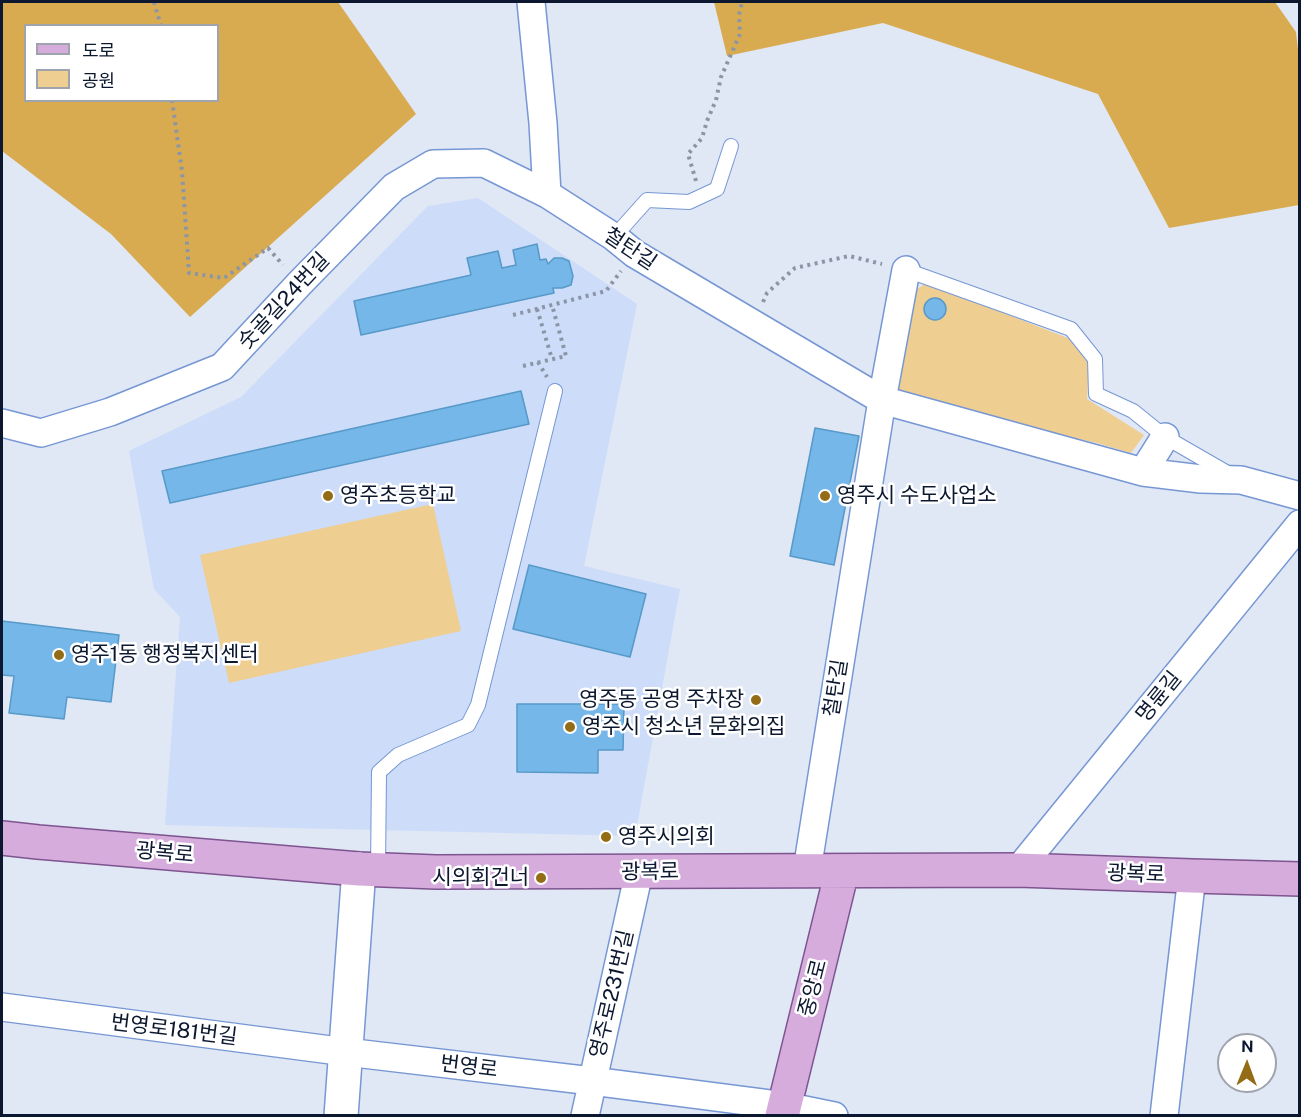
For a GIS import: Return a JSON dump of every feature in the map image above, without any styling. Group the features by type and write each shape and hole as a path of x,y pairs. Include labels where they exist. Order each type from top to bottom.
{"main road":[{"name":"광복로","path":"2,838 369,870 436,872 1018,870 1299,879"},
{"name":"중앙로","path":"783,1111 842,871"}],"street":[{"path":"531,2 543,123 547,194"},
{"name":"숫골길24번길","path":"2,423 41,434 110,412 222,367 394,187 433,164 484,163 547,194"},
{"name":"철탄길","path":"547,194 614,237 634,254 882,400"},
{"name":"철탄길","path":"807,870 882,400 906,270"},
{"path":"882,400 1143,472 1201,479 1241,480 1299,496"},
{"path":"1143,472 1165,437"},
{"name":"명륜길","path":"1018,870 1299,524"},
{"path":"341,1116 346,1052 369,870"},
{"name":"영주로231번길","path":"585,1116 639,872"},
{"path":"1164,1116 1192,876"},
{"name":"번영로181번길","path":"2,1007 346,1052"},
{"name":"번영로","path":"346,1052 592,1081"},
{"path":"592,1081 783,1111 834,1116"}],"lane":[{"path":"614,237 647,200 689,202 717,189 731,146"},
{"path":"906,270 1071,329 1095,359 1096,394 1133,411 1165,437 1241,480"},
{"path":"369,870 379,772 398,755 468,725 478,705 555,391"}],"path":[{"path":"154,2 160,24"},
{"path":"683,201 697,184 688,154 702,138 716,100 721,78 740,34 739,15 742,2"},
{"path":"172,102 182,171 189,273 224,278 268,248 300,283"},
{"path":"513,315 606,291 634,254"},
{"path":"754,324 767,293 795,268 849,256 906,270"},
{"path":"523,366 566,356 552,305"},
{"path":"537,309 552,359"}],"shaded area":[{"path":"2,2 338,2 416,114 190,317 111,234 2,151"},
{"path":"714,2 1275,2 1296,32 1300,67 1299,205 1169,228 1098,94 883,23 727,56"},
{"path":"478,198 637,304 584,566 680,589 635,836 165,825 180,617 154,589 129,451 241,397 428,206"}],"green space":[{"path":"926,283 1073,340 1089,365 1087,399 1144,435 1131,453 1097,443 896,400 906,297"},
{"path":"433,504 461,631 229,683 200,555"}],"building":[{"path":"537,244 540,260 546,259 548,264 554,258 569,261 573,276 571,285 553,288 554,293 361,335 354,301 471,275 467,258 498,251 502,268 516,265 513,250"},
{"path":"935,298 943,301 946,309 943,317 935,320 927,317 924,309 927,301"},
{"path":"521,391 529,424 170,503 162,471"},
{"name":"영주시 수도사업소","path":"815,428 859,436 834,565 790,556"},
{"path":"529,565 646,594 630,657 513,629"},
{"name":"영주1동 행정복지센터","path":"2,621 119,635 111,702 67,697 64,719 9,713 14,676 2,675"},
{"name":"영주시 청소년 문화의집","path":"517,704 624,704 623,750 598,750 598,773 517,772"}],"place":[{"name":"영주초등학교","path":"328,496"},
{"name":"영주시 수도사업소","path":"825,496"},
{"name":"영주1동 행정복지센터","path":"59,655"},
{"name":"영주동 공영 주차장","path":"756,700"},
{"name":"영주시 청소년 문화의집","path":"570,727"},
{"name":"영주시의회","path":"606,837"},
{"name":"시의회건너","path":"541,878"}]}
